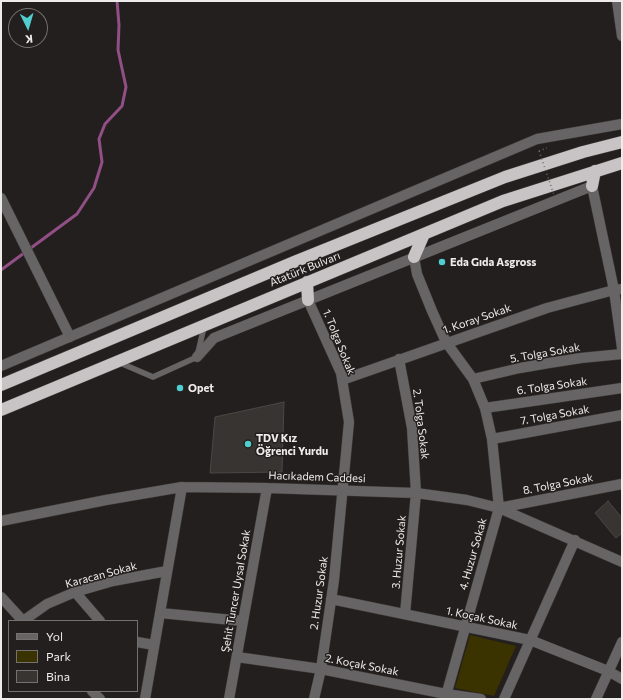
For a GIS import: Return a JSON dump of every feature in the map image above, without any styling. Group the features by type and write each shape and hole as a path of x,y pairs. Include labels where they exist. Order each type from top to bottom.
{"highway":[{"name":"Atatürk Bulvarı","path":"1,385 294,262 498,180 583,152 622,142"},
{"name":"Atatürk Bulvarı","path":"1,410 503,201 595,170 622,163"},
{"path":"592,186 595,170"},
{"path":"414,257 424,234"},
{"path":"307,282 308,300"}],"street":[{"path":"617,1 622,36"},
{"path":"1,366 537,139 622,124"},
{"path":"197,357 214,338 592,186 618,289 622,348"},
{"path":"1,198 70,336"},
{"path":"414,257 417,274 446,342 473,379 485,408 492,439 498,508"},
{"name":"1. Koray Sokak","path":"342,380 446,342 547,308 618,289"},
{"name":"1. Tolga Sokak","path":"308,300 341,373 349,422 342,490"},
{"name":"5. Tolga Sokak","path":"473,379 549,363 622,354"},
{"name":"2. Tolga Sokak","path":"399,359 412,428 416,493"},
{"name":"6. Tolga Sokak","path":"485,408 622,388"},
{"name":"7. Tolga Sokak","path":"492,439 622,415"},
{"name":"8. Tolga Sokak","path":"498,508 622,484"},
{"path":"144,699 182,487"},
{"name":"Hacıkadem Caddesi","path":"1,520 182,487 416,493 467,500 498,508 575,540 622,562"},
{"name":"Şehit Tuncer Uysal Sokak","path":"230,699 267,488"},
{"name":"2. Huzur Sokak","path":"314,699 321,669 334,580 342,490"},
{"name":"3. Huzur Sokak","path":"405,614 416,493"},
{"name":"4. Huzur Sokak","path":"445,696 498,508"},
{"path":"504,699 575,540"},
{"name":"Karacan Sokak","path":"24,620 47,604 75,592 114,581 167,571"},
{"path":"75,592 99,620"},
{"path":"1,597 22,620"},
{"name":"1. Koçak Sokak","path":"331,600 530,640 608,671 622,679"},
{"path":"160,612 243,621"},
{"path":"138,642 154,645"},
{"path":"596,699 622,642"},
{"name":"2. Koçak Sokak","path":"237,657 321,669 445,696 482,699"}],"lane":[{"path":"116,361 153,377 197,357 204,325"}],"path":[{"path":"539,152 554,194"}],"green space":[{"path":"470,635 516,646 494,696 455,688"}],"building":[{"name":"TDV Kız Öğrenci Yurdu","path":"284,402 282,472 210,473 215,417"},
{"path":"608,501 622,518 622,533 616,538 595,513"}],"waterway":[{"path":"1,270 77,214 94,188 102,162 99,139 105,124 122,106 126,87 118,50 119,25 117,1"}],"place":[{"name":"Eda Gıda Asgross","path":"442,262"},
{"name":"Opet","path":"180,388"},
{"name":"TDV Kız Öğrenci Yurdu","path":"248,444"}]}
